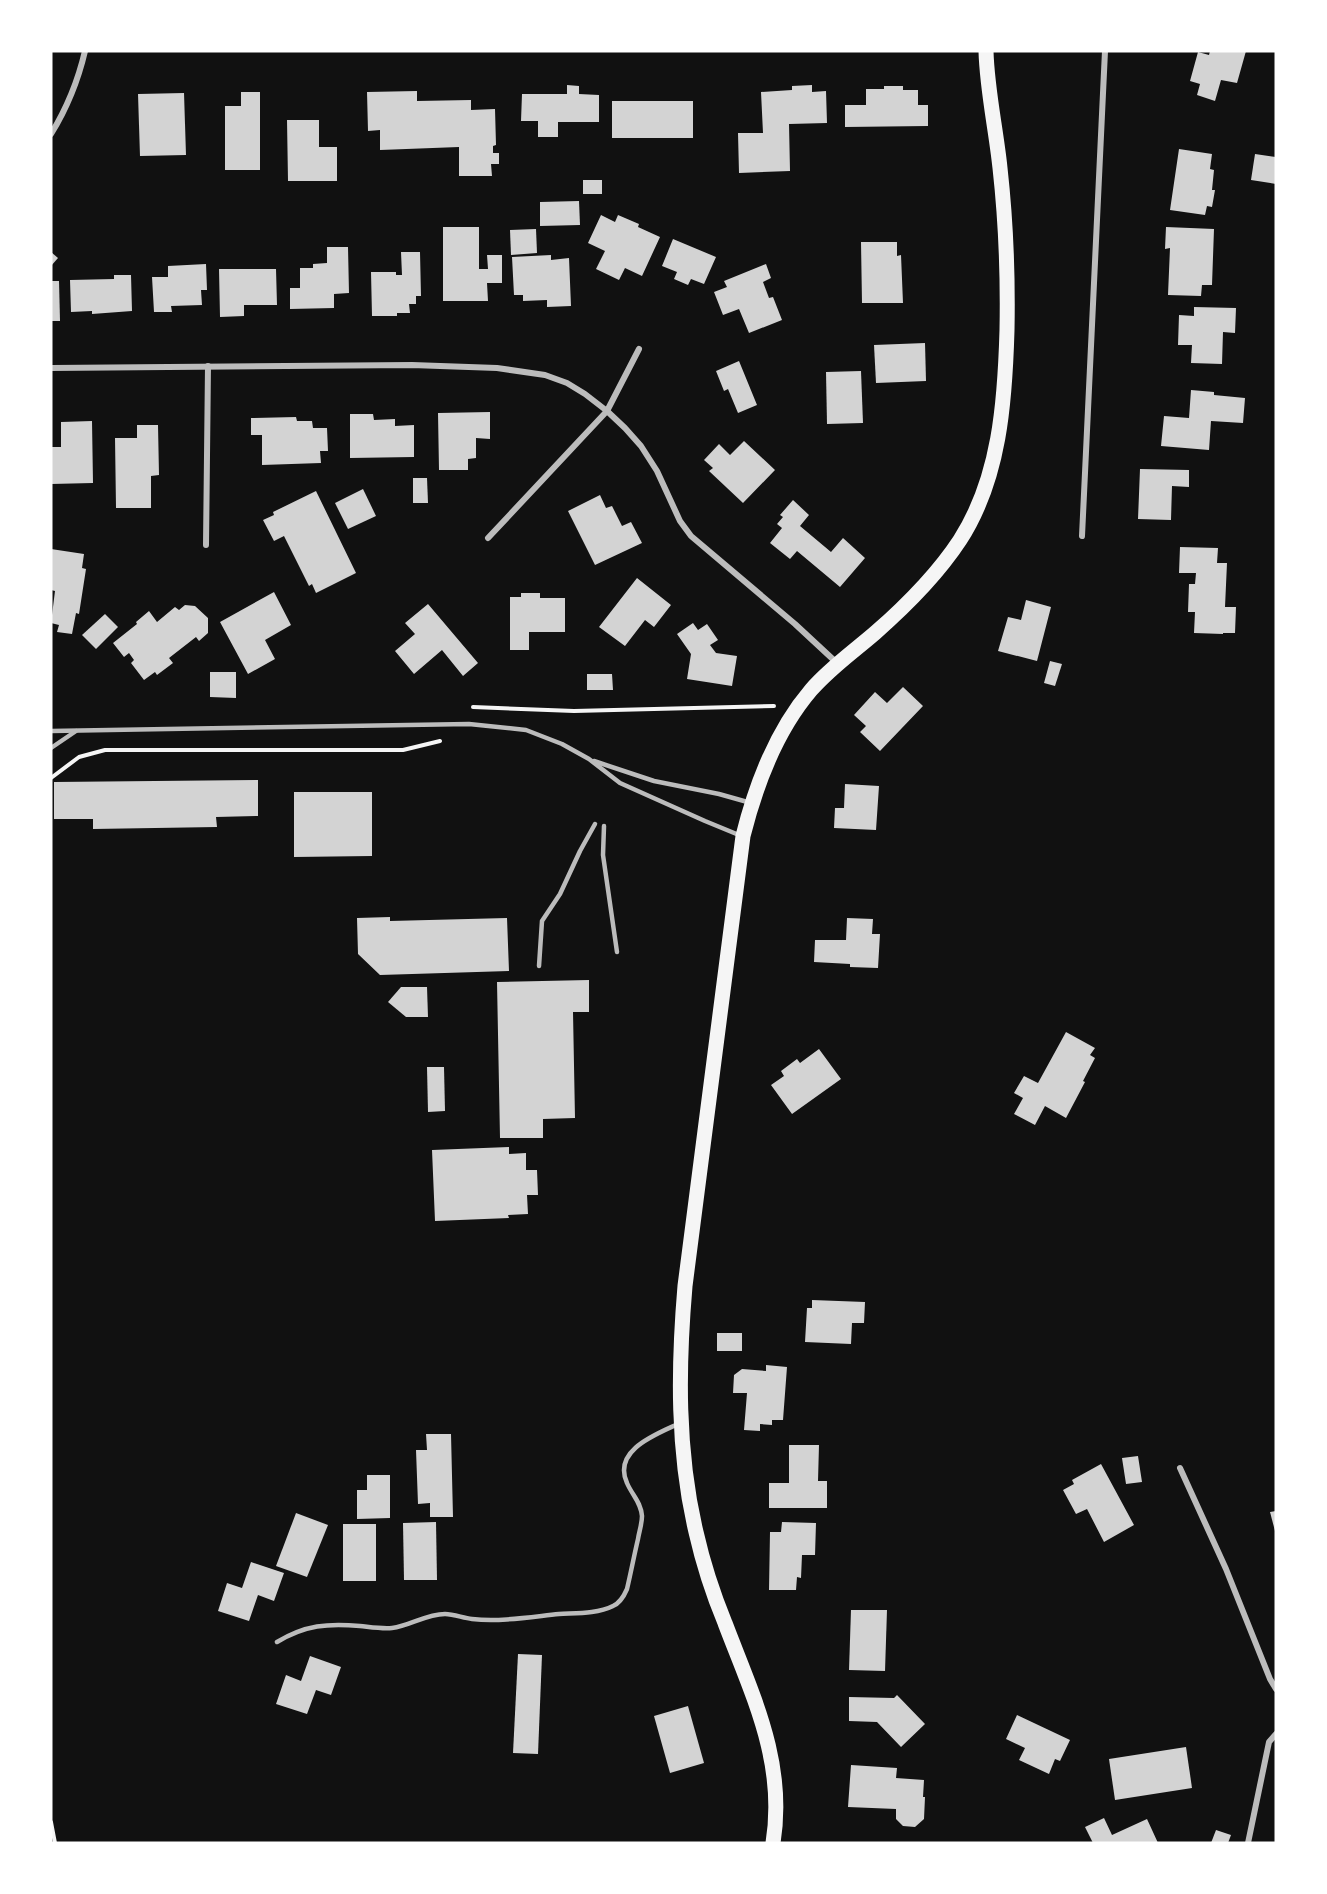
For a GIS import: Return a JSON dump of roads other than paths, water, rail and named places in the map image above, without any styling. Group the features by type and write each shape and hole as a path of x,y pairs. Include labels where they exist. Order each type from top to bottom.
{"main road":[{"path":"773,1843 776,1826 776,1798 770,1748 753,1695 711,1586 698,1542 688,1487 681,1422 680,1367 685,1286 743,836 751,803 771,753 797,709 811,690 837,663 876,632 939,570 977,509 989,476 1003,403 1008,289 1003,197 989,88 987,51"}],"street":[{"path":"51,134 62,116 78,78 85,51"},
{"path":"1082,536 1105,51"},
{"path":"488,538 607,411 639,349"},
{"path":"51,368 412,365 520,370 545,375 567,383 607,411 640,446 657,471 680,521 690,536 795,624 837,663"},
{"path":"206,545 208,366"},
{"path":"1180,1468 1226,1569 1276,1689"},
{"path":"1248,1843 1269,1742 1276,1734"}],"lane":[{"path":"51,731 469,724 526,730 562,744 589,759 620,783 743,836"},
{"path":"51,748 76,731"},
{"path":"589,759 654,781 751,803"},
{"path":"538,966 542,921 560,894 580,851 596,824"},
{"path":"604,826 603,855 617,952"},
{"path":"277,1642 292,1633 313,1626 341,1624 390,1628 411,1624 433,1615 447,1614 471,1619 496,1620 581,1612 615,1605 622,1599 627,1589 642,1519 637,1498 626,1481 624,1472 626,1462 631,1452 639,1444 681,1422"}]}
